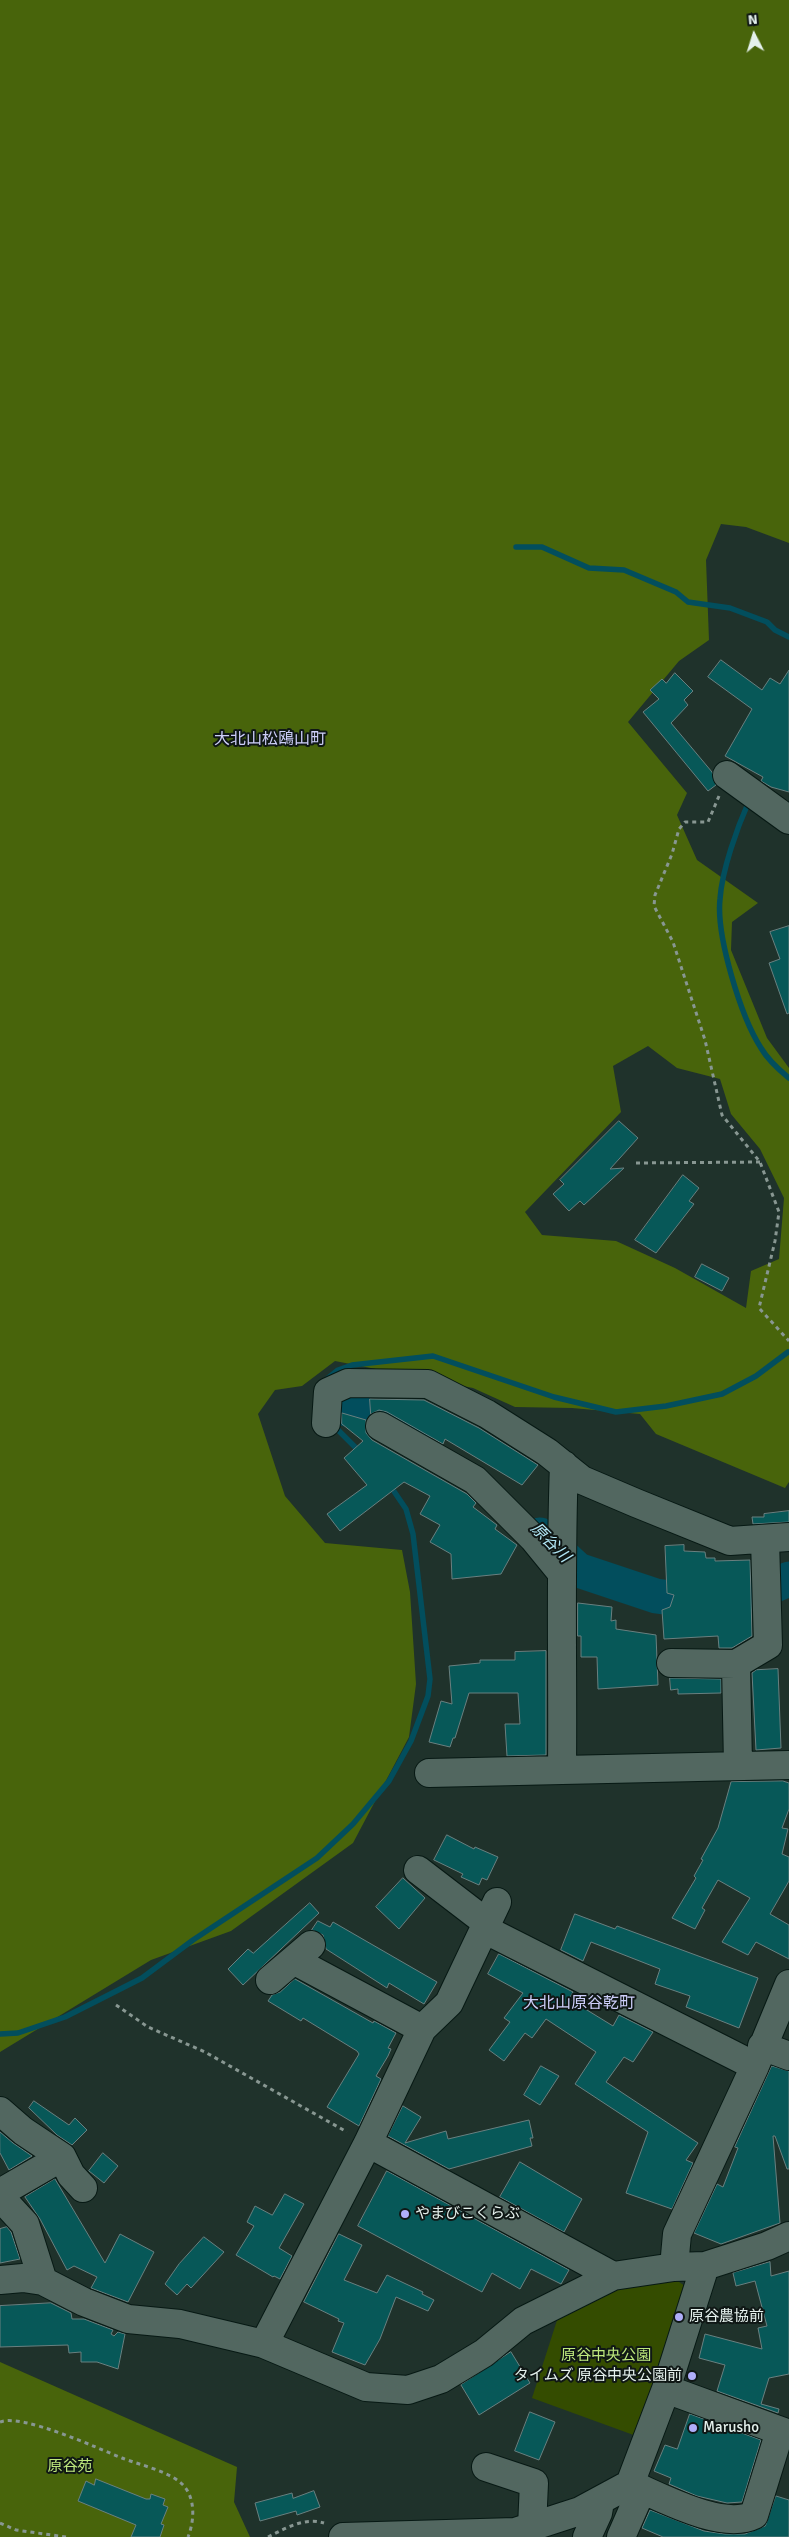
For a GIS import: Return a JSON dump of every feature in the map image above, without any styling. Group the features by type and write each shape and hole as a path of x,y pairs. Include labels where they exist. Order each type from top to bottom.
{"street":[{"path":"727,775 789,820"},
{"path":"326,1423 328,1392 348,1383 428,1384 487,1414 548,1452 582,1480 730,1541 777,1538 768,1645 736,1664 671,1663"},
{"path":"380,1426 476,1480 534,1538 560,1571"},
{"path":"562,1770 563,1641 560,1571 564,1465"},
{"path":"736,1664 738,1765"},
{"path":"429,1773 789,1765"},
{"path":"418,1870 489,1918 759,2056 789,2056"},
{"path":"264,2344 368,2143 422,2028 449,2003 489,1918"},
{"path":"270,1980 303,1953 422,2028"},
{"path":"674,2266 677,2234 759,2056 789,1984"},
{"path":"0,2112 23,2131 62,2157 71,2175 83,2188"},
{"path":"368,2143 613,2276"},
{"path":"0,2193 62,2157"},
{"path":"0,2197 25,2224 43,2281"},
{"path":"0,2280 23,2278 43,2281 84,2302 128,2318 180,2324 264,2344 366,2387 408,2390 441,2380 484,2353 523,2320 613,2276 674,2266 705,2266 788,2240"},
{"path":"621,2537 705,2266"},
{"path":"352,2533 470,2534 515,2532 600,2502 636,2487 697,2511 737,2520 746,2519 754,2515 785,2432 666,2389"},
{"path":"486,2467 534,2483 532,2527"},
{"path":"587,2537 598,2513 600,2502"}],"path":[{"path":"727,775 708,822 685,822 679,829 672,854 655,895 654,906 672,942 705,1040 722,1115 760,1162 779,1212 759,1308 789,1341"},
{"path":"636,1162 760,1162"},
{"path":"116,2004 148,2027 205,2052 368,2143"},
{"path":"0,2422 13,2420 72,2438 179,2481 191,2497 193,2523 188,2537"},
{"path":"268,2537 297,2523 318,2521 352,2533"},
{"path":"0,2522 16,2530 66,2537"}],"green space":[{"path":"0,0 789,0 789,543 746,527 721,524 706,560 709,640 679,661 628,722 687,793 677,815 697,860 758,903 732,922 731,950 767,1038 789,1068 789,1482 785,1488 656,1434 640,1414 572,1408 515,1407 473,1388 335,1361 302,1386 275,1390 258,1414 285,1496 325,1543 402,1550 410,1592 416,1684 409,1737 353,1843 231,1931 151,1960 0,2052","holes":["648,1046 677,1068 720,1079 731,1114 760,1149 784,1198 779,1259 751,1271 746,1308 675,1268 616,1241 542,1235 525,1212 621,1112 613,1066"]},
{"name":"原谷中央公園","path":"675,2279 689,2289 639,2437 532,2398 559,2314 616,2288"},
{"name":"原谷苑","path":"0,2362 237,2467 234,2502 250,2537 0,2537"}],"building":[{"path":"721,660 762,690 770,678 780,684 789,670 789,792 771,787 761,781 763,777 725,756 752,709 708,677"},
{"path":"675,673 693,691 684,700 688,705 671,723 712,772 716,785 708,791 643,712 659,699 650,690 662,679 666,683"},
{"path":"789,926 789,1013 787,1014 769,963 780,959 770,932"},
{"path":"619,1121 638,1138 610,1169 624,1168 584,1205 580,1201 569,1211 553,1194 564,1184 560,1180"},
{"path":"683,1175 699,1188 689,1201 694,1204 656,1253 635,1240"},
{"path":"702,1264 729,1278 722,1291 695,1277"},
{"path":"370,1399 424,1400 479,1428 538,1465 522,1485 445,1439 443,1444 387,1412 379,1410 371,1414"},
{"path":"342,1413 366,1420 366,1433 372,1440 467,1494 476,1503 473,1507 497,1525 495,1529 517,1545 501,1574 452,1579 451,1554 430,1542 440,1525 420,1514 430,1496 404,1482 340,1531 327,1514 367,1485 344,1458 363,1441 342,1424"},
{"path":"789,1511 789,1522 753,1524 752,1517 764,1517 764,1514"},
{"path":"684,1545 684,1551 705,1552 706,1558 715,1558 715,1561 750,1560 752,1636 732,1648 719,1648 718,1636 664,1639 662,1610 670,1607 674,1595 667,1593 665,1546"},
{"path":"578,1603 612,1607 611,1621 616,1620 616,1629 656,1635 658,1685 598,1689 597,1657 581,1657 581,1636 578,1636"},
{"path":"546,1651 546,1755 507,1756 505,1724 520,1724 518,1693 469,1693 455,1738 453,1738 450,1747 429,1742 441,1701 452,1704 449,1666 480,1663 480,1660 515,1660 515,1652"},
{"path":"778,1669 781,1748 756,1750 752,1673 756,1670"},
{"path":"670,1678 721,1679 721,1693 678,1694 678,1689 671,1690"},
{"path":"783,1781 789,1783 789,1809 782,1828 788,1829 782,1854 789,1857 789,1881 770,1914 789,1925 789,1959 756,1942 748,1955 722,1942 750,1898 718,1880 702,1908 705,1910 695,1929 672,1918 696,1878 694,1876 703,1860 701,1859 718,1828 731,1782"},
{"path":"447,1835 474,1849 475,1847 498,1857 487,1880 482,1878 479,1885 461,1877 463,1874 434,1860"},
{"path":"403,1878 425,1898 399,1929 376,1907"},
{"path":"310,1903 319,1913 243,1985 228,1969 248,1949 253,1953"},
{"path":"575,1914 615,1929 617,1926 758,1978 739,2028 686,2007 690,1996 655,1984 660,1969 591,1942 583,1961 561,1950"},
{"path":"318,1921 330,1927 333,1922 437,1982 424,2004 389,1983 387,1988 326,1949 323,1935 312,1930"},
{"path":"499,1954 573,1992 569,1999 613,2026 619,2015 653,2032 633,2062 624,2057 606,2082 698,2143 686,2160 693,2163 672,2209 626,2193 648,2132 575,2084 596,2052 546,2019 532,2038 525,2033 504,2061 489,2050 510,2022 504,2018 523,1993 488,1974"},
{"path":"295,1979 373,2023 374,2021 396,2033 388,2048 391,2049 388,2056 376,2076 381,2079 359,2126 327,2107 359,2054 357,2051 303,2018 301,2021 268,2001 272,1995 280,1992"},
{"path":"541,2066 559,2076 540,2105 524,2095"},
{"path":"772,2066 789,2071 789,2169 787,2169 775,2136 773,2136 780,2223 721,2244 694,2233 717,2184 723,2187 738,2148 735,2147"},
{"path":"34,2101 69,2125 75,2118 87,2130 72,2145 57,2135 29,2108"},
{"path":"403,2106 421,2117 405,2143 446,2131 448,2139 529,2120 533,2138 530,2138 532,2146 449,2169 388,2136"},
{"path":"0,2132 32,2156 9,2170 0,2153"},
{"path":"103,2153 118,2166 104,2183 89,2171"},
{"path":"520,2162 582,2199 564,2232 500,2197"},
{"path":"387,2171 569,2270 561,2284 531,2269 520,2289 492,2273 482,2292 358,2226"},
{"path":"55,2179 105,2263 120,2234 154,2252 128,2302 91,2288 97,2277 74,2266 67,2270 40,2219 25,2197"},
{"path":"285,2194 304,2204 279,2248 292,2256 280,2279 273,2277 236,2255 254,2226 247,2222 255,2206 272,2215"},
{"path":"7,2227 11,2232 20,2259 0,2263 0,2229"},
{"path":"339,2234 362,2245 344,2280 377,2293 387,2275 423,2292 422,2294 434,2300 428,2311 396,2297 380,2339 365,2365 332,2352 344,2323 304,2302"},
{"path":"204,2237 224,2252 191,2288 187,2284 177,2295 165,2284 179,2264"},
{"path":"770,2262 771,2276 789,2271 789,2374 769,2378 761,2404 779,2409 778,2413 717,2391 725,2365 699,2358 705,2334 762,2349 758,2328 767,2326 755,2281 736,2286 733,2273"},
{"path":"51,2303 71,2313 72,2319 84,2319 113,2330 111,2334 114,2336 118,2332 125,2334 118,2369 97,2362 81,2362 81,2352 69,2353 68,2345 0,2347 0,2306"},
{"path":"511,2352 530,2383 479,2415 461,2385"},
{"path":"530,2412 555,2422 539,2460 515,2451"},
{"path":"690,2414 761,2440 742,2502 727,2503 697,2496 669,2484 671,2478 654,2471 665,2445 677,2449"},
{"path":"96,2479 146,2499 150,2499 151,2494 165,2499 163,2505 168,2507 161,2524 164,2525 160,2537 131,2537 136,2525 78,2501 86,2481 94,2485"},
{"path":"314,2491 320,2507 297,2515 296,2511 260,2521 255,2503 292,2493 293,2498"},
{"path":"776,2496 789,2500 789,2537 663,2537 642,2528 650,2510 704,2531 745,2534 765,2526"}],"waterway":[{"path":"516,547 542,547 589,568 624,570 676,592 688,602 730,608 767,622 775,630 789,637"},
{"path":"749,801 735,836 721,888 720,915 722,934 731,976 753,1034 767,1056 789,1078"},
{"path":"327,1379 338,1370 352,1365 433,1356 554,1397 616,1412 666,1406 722,1394 756,1376 788,1352"},
{"name":"原谷川","path":"338,1406 415,1432"},
{"path":"334,1426 361,1453"},
{"path":"0,2034 18,2033 65,2017 142,1978 193,1940 317,1858 353,1824 389,1781 411,1741 428,1696 430,1679 413,1534 406,1509 389,1484"},
{"name":"原谷川","path":"540,1535 578,1570 656,1596 679,1599 754,1594 789,1579"}],"place":[{"name":"やまびこくらぶ","path":"405,2214"},
{"name":"原谷農協前","path":"679,2317"},
{"name":"タイムズ 原谷中央公園前","path":"692,2376"},
{"name":"Marusho","path":"693,2428"}],"district":[{"name":"大北山松鴎山町","path":"270,740"},
{"name":"大北山原谷乾町","path":"579,2004"}]}
